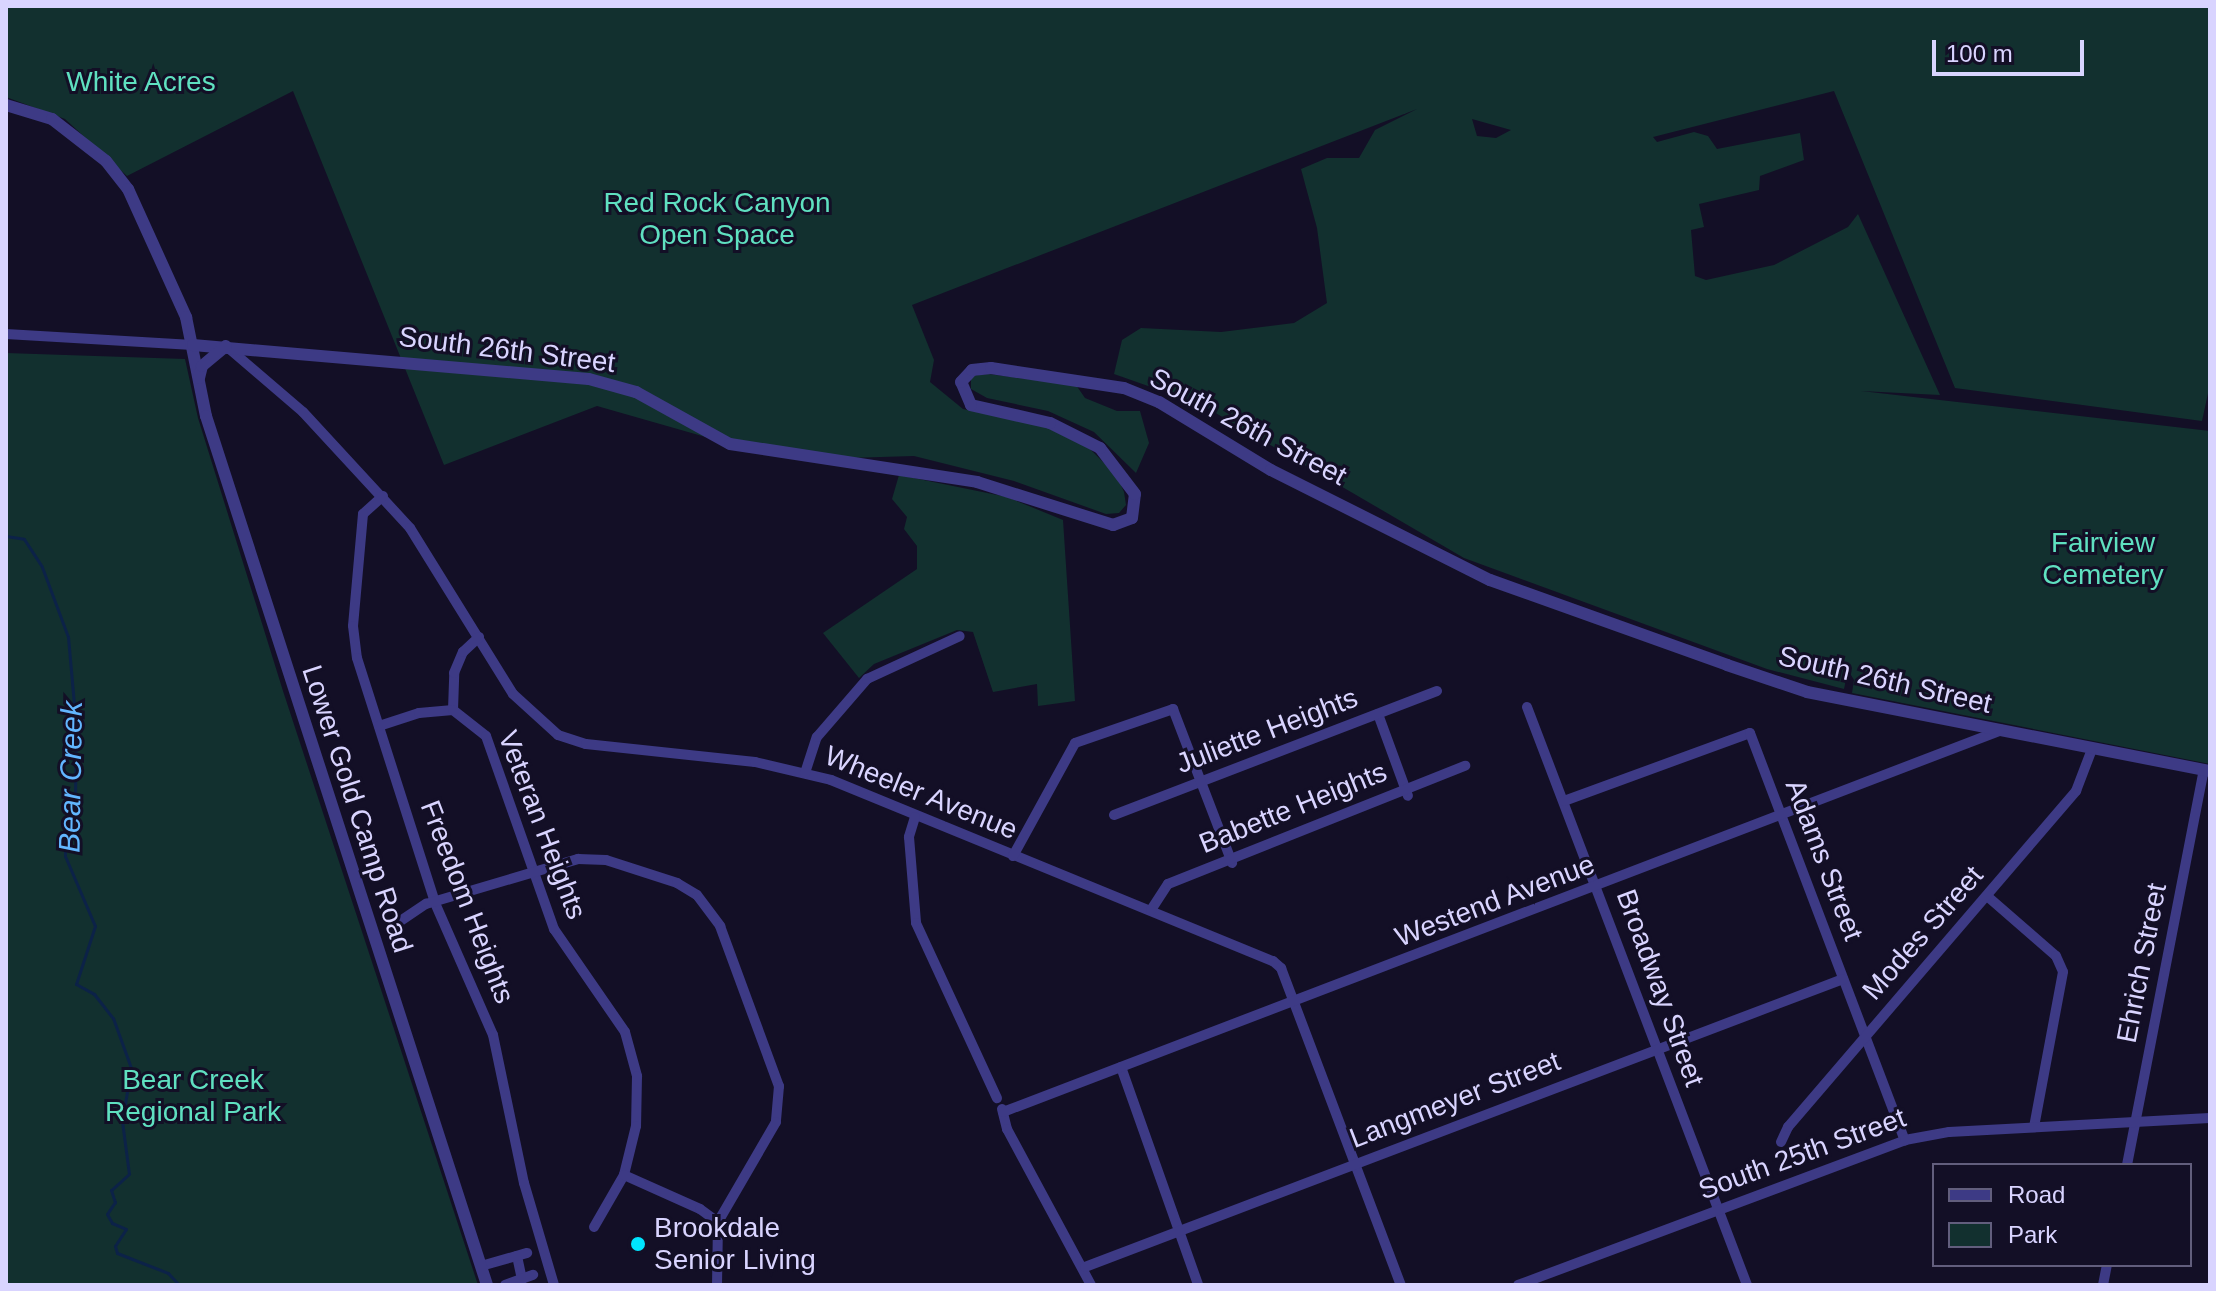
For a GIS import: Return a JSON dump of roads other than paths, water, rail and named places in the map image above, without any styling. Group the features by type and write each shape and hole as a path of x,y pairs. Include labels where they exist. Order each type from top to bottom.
{"street":[{"name":"Lower Gold Camp Road","path":"6,105 52,119 106,161 128,189 186,317 198,381 283,662 487,1285"},
{"path":"6,334 193,345"},
{"name":"South 26th Street","path":"193,345 589,379 636,392 730,444 977,482 1113,525 1132,518 1135,494 1100,448 1050,423 971,405 961,382 972,370 991,368 1124,388 1159,402 1271,470 1490,580 1807,692 2207,770"},
{"path":"198,381 202,366 226,346"},
{"name":"Wheeler Avenue","path":"226,346 303,412 383,496 432,556 479,637 528,710 571,741 755,762 805,773 1273,961 1294,1002 1401,1285"},
{"name":"Freedom Heights","path":"383,496 363,514 353,626 357,658 435,903 493,1035 524,1183 554,1285"},
{"path":"805,773 817,737 867,679 960,636"},
{"path":"379,726 419,713 453,710 454,673 463,652 479,637"},
{"name":"Juliette Heights","path":"1114,815 1437,691"},
{"name":"Broadway Street","path":"1527,707 1747,1285"},
{"path":"1013,856 1075,743 1173,709 1231,860"},
{"name":"Veteran Heights","path":"453,710 472,720 492,747 554,929 611,1007 633,1056 639,1097 624,1175 594,1227"},
{"path":"1378,714 1407,793"},
{"name":"Westend Avenue","path":"1000,1105 1121,1067 1783,817 2002,730"},
{"name":"Adams Street","path":"1564,801 1750,733 1905,1140"},
{"name":"Modes Street","path":"1781,1142 1865,1038 2076,791 2092,749"},
{"name":"Babette Heights","path":"1151,910 1168,884 1407,793 1465,766"},
{"name":"Ehrich Street","path":"2127,1163 2207,770"},
{"path":"915,817 909,837 916,923 1031,1176 1085,1267 1091,1285"},
{"path":"393,926 435,903 578,859 606,860 677,883 697,895 720,926 774,1069 779,1106 769,1136 718,1222 717,1285"},
{"path":"1987,896 2060,965 2063,979 2034,1127"},
{"name":"Langmeyer Street","path":"1085,1267 1843,979"},
{"path":"1121,1067 1198,1285"},
{"name":"South 25th Street","path":"1518,1285 1905,1140 2034,1127 2210,1118"},
{"path":"624,1175 700,1209 718,1222"},
{"path":"481,1266 522,1255 528,1277 505,1285"}],"waterway":[{"name":"Bear Creek","path":"6,536 24,539 42,567 68,637 76,726 75,794 65,829 65,856 95,926 76,984 94,994 113,1018 131,1068 122,1121 129,1174 111,1190 115,1202 107,1214 112,1223 126,1229 115,1246 117,1253 168,1273 179,1285"}],"place":[{"name":"Brookdale Senior Living","path":"638,1244"}],"park label":[{"name":"White Acres","path":"141,82"},
{"name":"Red Rock Canyon Open Space","path":"717,219"},
{"name":"Fairview Cemetery","path":"2103,559"},
{"name":"Bear Creek Regional Park","path":"193,1096"}]}
